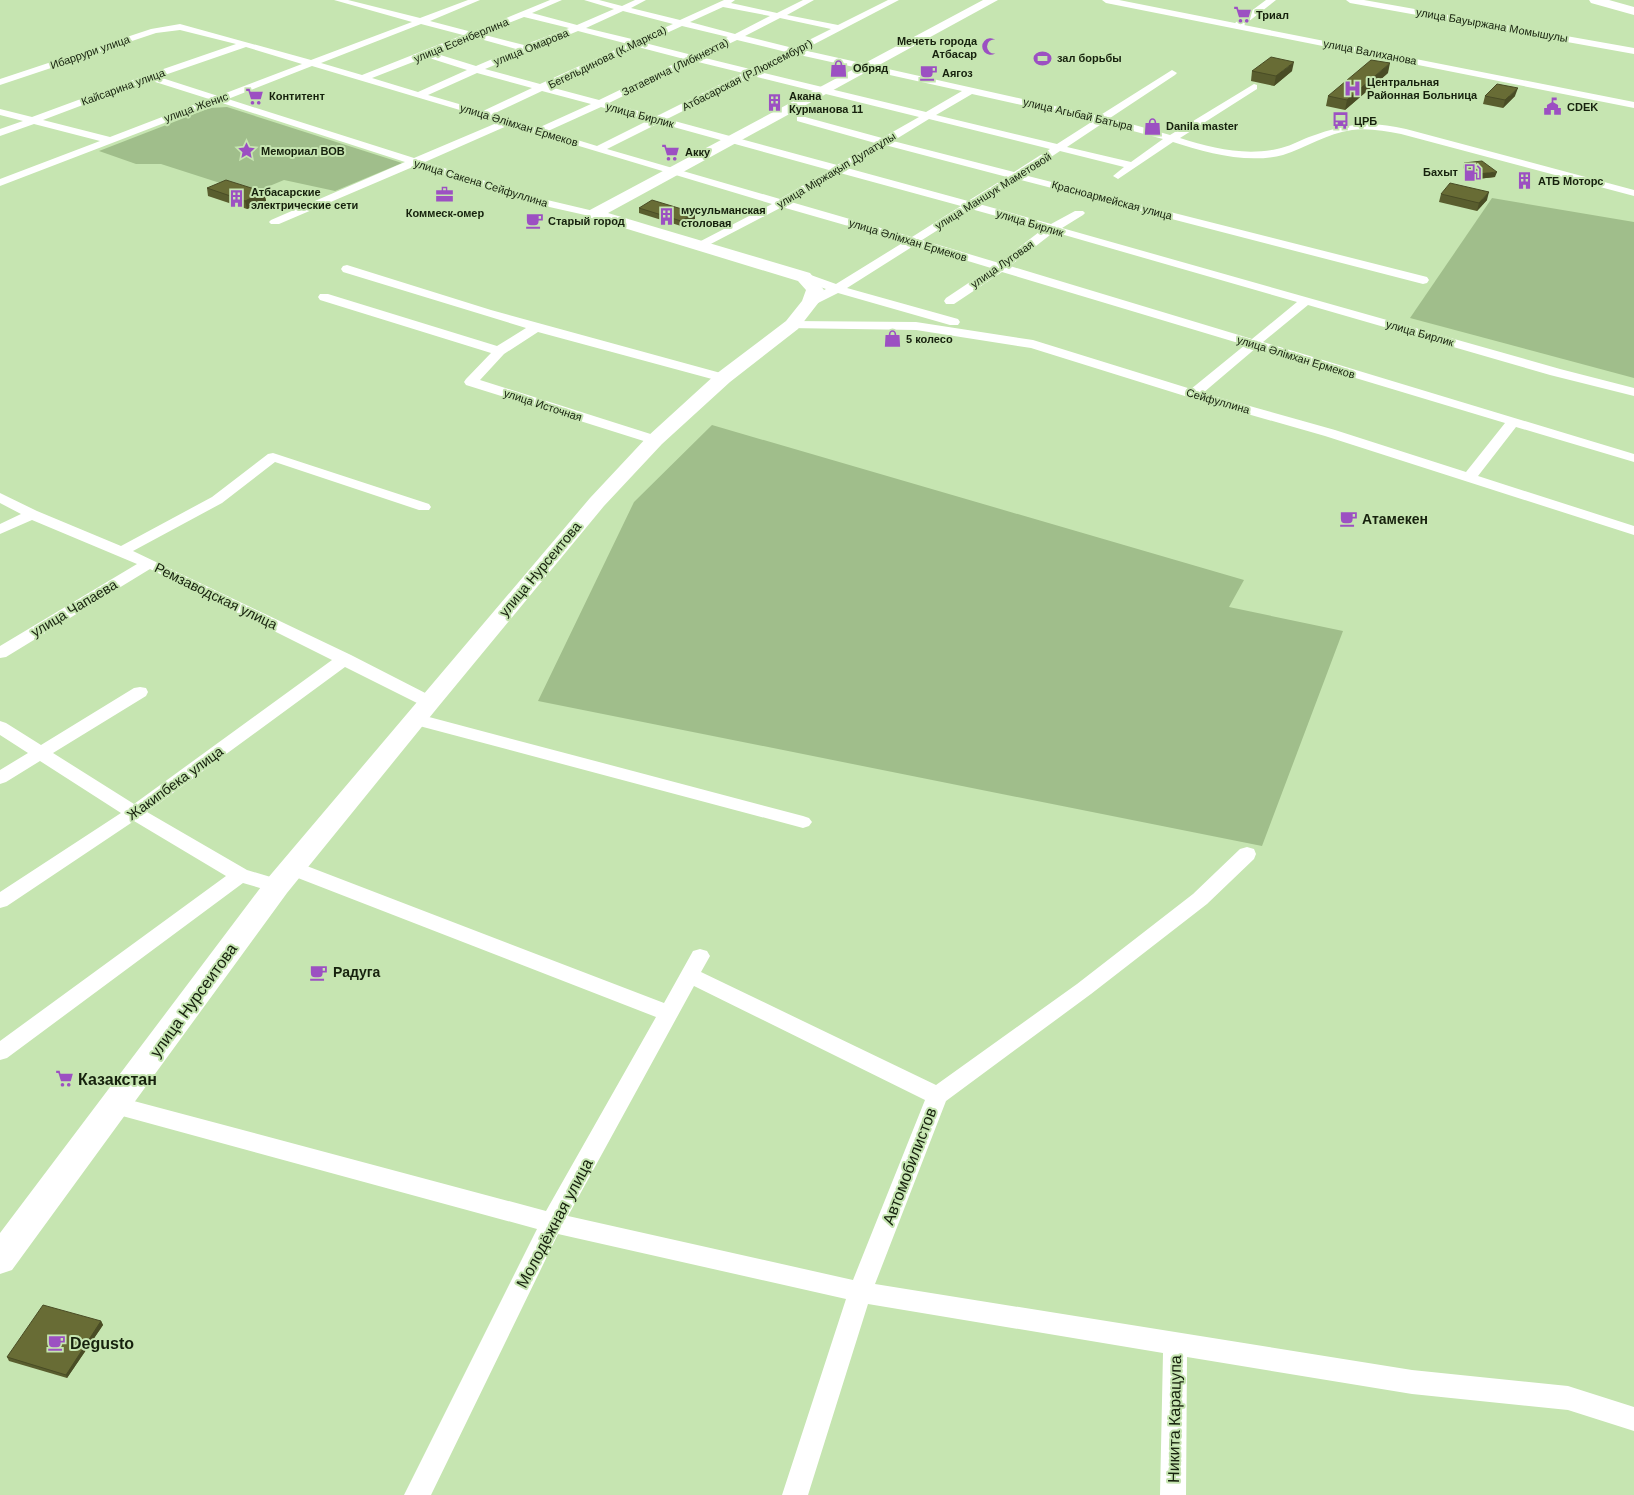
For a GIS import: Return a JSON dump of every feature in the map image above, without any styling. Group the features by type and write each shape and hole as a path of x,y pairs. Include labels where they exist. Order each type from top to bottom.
{"main road":[{"path":"594,214 992,0"},
{"path":"1595,0 1616,2 1634,11"},
{"name":"улица Сакена Сейфуллина","path":"594,214 804,277"},
{"path":"804,277 815,290 810,302"},
{"name":"улица Нурсеитова","path":"0,1259 285,877 421,710 597,502 655,440 723,378 792,325 810,302"}],"street":[{"path":"338,0 525,48"},
{"name":"улица Есенберлина","path":"364,78 558,0"},
{"name":"улица Агыбай Батыра","path":"588,0 795,51 1101,120 1213,150 1252,155 1280,152 1350,127 1373,126 1402,131 1634,193"},
{"name":"улица Омарова","path":"419,95 525,48 578,28 642,0"},
{"name":"Затаевича (Либкнехта)","path":"539,131 600,104 810,0"},
{"name":"Атбасарская (Р.Люксембург)","path":"598,150 895,0"},
{"name":"улица Валиханова","path":"1106,0 1634,105"},
{"path":"1238,26 1272,0"},
{"name":"улица Бауыржана Момышулы","path":"1350,0 1634,51"},
{"name":"улица Женис","path":"0,183 108,140 313,64 470,1"},
{"path":"726,2 840,28"},
{"name":"Бегельдинова (К.Маркса)","path":"484,114 726,2"},
{"path":"524,14 751,73 1133,166"},
{"name":"улица Әлімхан Ермеков","path":"180,27 364,78 598,150 783,202 1634,458"},
{"name":"Ибаррури улица","path":"0,82 154,30 180,27"},
{"name":"Кайсарина улица","path":"0,133 149,76 246,44"},
{"name":"улица Бирлик","path":"427,54 477,70 970,205 1051,230 1555,372 1634,392"},
{"name":"улица Маншук Маметовой","path":"810,302 838,289 1061,148 1172,73"},
{"name":"улица Сакена Сейфуллина","path":"149,76 540,202 594,214"},
{"path":"1118,176 1172,138 1254,87"},
{"name":"улица Міржақып Дулатұлы","path":"699,246 783,202 972,90"},
{"path":"0,112 108,140"},
{"name":"Красноармейская улица","path":"801,118 884,142 1423,280"},
{"path":"275,222 508,122"},
{"name":"улица Луговая","path":"950,301 1000,268 1051,230 1079,213"},
{"path":"347,270 398,287 537,327 723,378"},
{"name":"улица Сакена Сейфуллина","path":"804,277 930,316 1033,344"},
{"path":"324,298 499,351"},
{"path":"1193,394 1306,301"},
{"name":"Сейфуллина","path":"792,325 916,326 1033,344 1330,434 1634,531"},
{"name":"улица Источная","path":"537,327 499,351 471,382 655,440"},
{"path":"1469,478 1514,422"},
{"path":"122,551 217,500 273,458 424,507"},
{"name":"Ремзаводская улица","path":"0,497 32,514 149,563 345,659 421,710 803,822"},
{"path":"0,530 32,514"},
{"name":"улица Чапаева","path":"0,653 149,563"},
{"name":"Жакипбека улица","path":"0,902 134,814 345,659"},
{"path":"0,778 140,692"},
{"path":"0,727 134,814 240,875 285,877 668,1013"},
{"name":"Автомобилистов","path":"795,1495 860,1292 937,1096 1084,989 1200,899 1247,854"},
{"path":"4,1044 240,875"},
{"name":"Молодёжная улица","path":"417,1495 552,1223 695,966 937,1096"},
{"path":"115,1105 552,1223 860,1292 1412,1382 1568,1398 1634,1419"},
{"name":"Никита Карацупа","path":"1173,1495 1174,1342"}],"green space":[{"path":"227,107 402,163 335,191 284,180 255,192 161,164 136,164 99,151 210,108"},
{"path":"1492,198 1634,222 1634,378 1410,318"},
{"path":"712,425 1244,580 1229,607 1343,631 1262,846 538,701 634,502"}],"building":[{"path":"1271,57 1294,62 1276,76 1252,71"},
{"path":"1371,60 1390,63 1347,100 1328,96"},
{"path":"1497,84 1518,88 1505,100 1485,96"},
{"path":"1482,161 1497,172 1478,174 1464,163"},
{"path":"226,180 264,192 245,201 207,188"},
{"path":"1450,183 1489,192 1479,203 1441,194"},
{"path":"652,200 695,213 681,221 639,208"},
{"name":"Degusto","path":"43,1305 101,1321 66,1375 7,1357"}],"place":[{"name":"Триал","path":"1242,15"},
{"name":"Мечеть города Атбасар","path":"991,47"},
{"name":"зал борьбы","path":"1043,58"},
{"name":"Обряд","path":"839,68"},
{"name":"Аягоз","path":"928,73"},
{"name":"Центральная Районная Больница","path":"1353,88"},
{"name":"Контитент","path":"255,96"},
{"name":"Акана Курманова 11","path":"775,102"},
{"name":"CDEK","path":"1553,107"},
{"name":"ЦРБ","path":"1340,121"},
{"name":"Danila master","path":"1152,126"},
{"name":"Мемориал ВОВ","path":"247,151"},
{"name":"Акку","path":"671,152"},
{"name":"Бахыт","path":"1472,172"},
{"name":"АТБ Моторс","path":"1524,181"},
{"name":"Коммеск-омер","path":"445,195"},
{"name":"Атбасарские электрические сети","path":"237,198"},
{"name":"мусульманская столовая","path":"667,216"},
{"name":"Старый город","path":"534,221"},
{"name":"5 колесо","path":"892,339"},
{"name":"Атамекен","path":"1348,519"},
{"name":"Радуга","path":"319,972"},
{"name":"Казакстан","path":"64,1079"},
{"name":"Degusto","path":"56,1343"}]}
